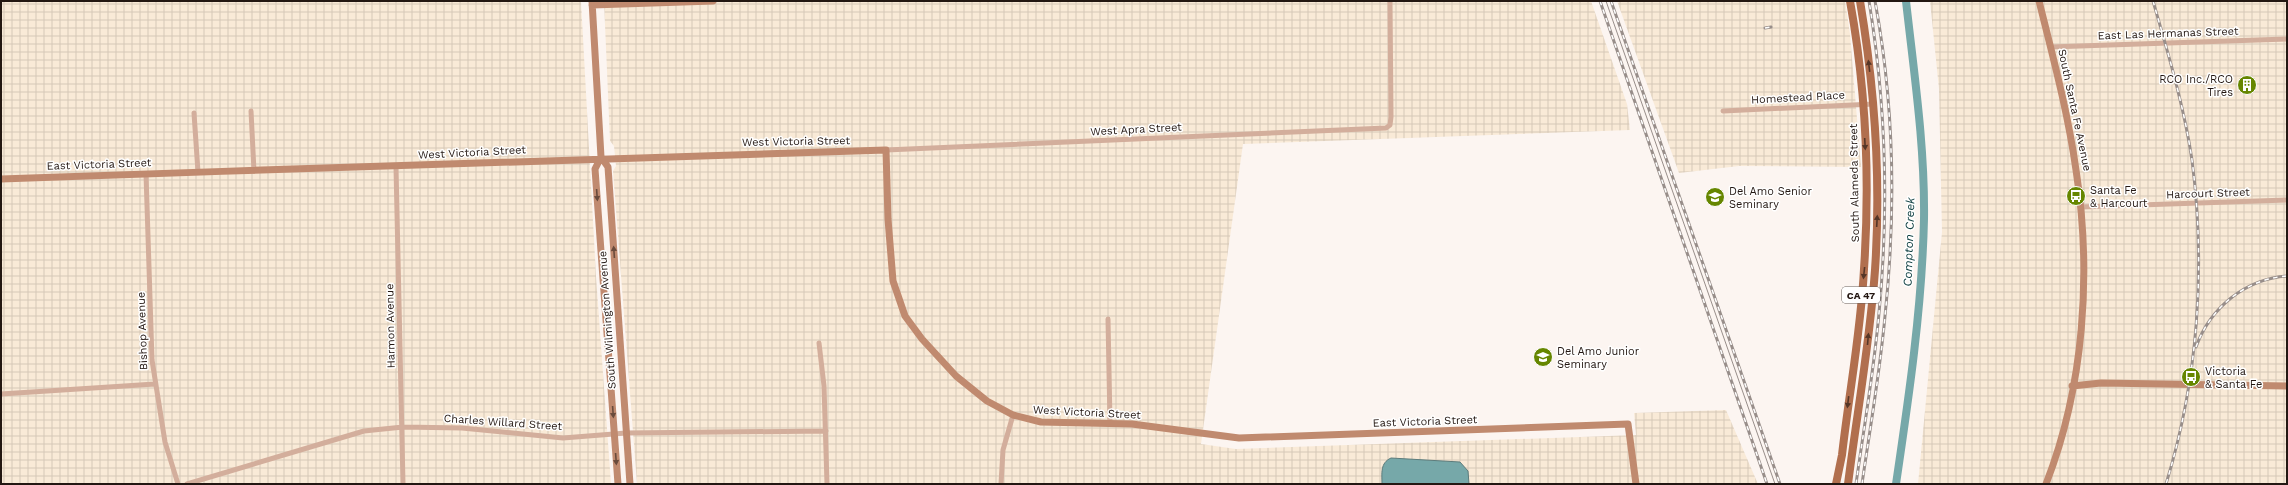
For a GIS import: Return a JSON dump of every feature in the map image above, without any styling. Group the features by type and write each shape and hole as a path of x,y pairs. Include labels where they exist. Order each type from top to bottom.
{"main road":[{"path":"592,3 713,1"},
{"name":"South Alameda Street","path":"1836,484 1842,455 1864,271 1867,209 1863,105 1850,1"},
{"name":"South Alameda Street","path":"1848,484 1866,362 1875,271 1878,210 1874,104 1860,1"},
{"name":"South Santa Fe Avenue","path":"2039,1 2071,137 2081,208 2084,283 2072,386 2066,417 2046,484"},
{"name":"South Wilmington Avenue","path":"592,3 601,157 596,169 618,484"},
{"name":"West Victoria Street","path":"198,172 396,167 601,157 886,150 888,216 893,281 905,316 922,338 956,376 987,401 1013,415 1041,422 1110,423 1204,435"},
{"name":"South Wilmington Avenue","path":"601,157 608,168 630,484"},
{"name":"East Victoria Street","path":"1,179 198,172"},
{"path":"1859,315 1870,316"},
{"path":"2072,386 2101,383 2287,386"},
{"name":"East Victoria Street","path":"1204,435 1265,438 1628,424 1636,484"}],"street":[{"name":"West Apra Street","path":"886,150 1386,128 1390,125 1391,117 1390,1"},
{"name":"East Las Hermanas Street","path":"2050,47 2287,39"},
{"name":"Homestead Place","path":"1723,111 1874,104"},
{"path":"251,111 254,171"},
{"path":"194,112 198,172"},
{"name":"Harmon Avenue","path":"396,167 403,427 403,484"},
{"name":"Bishop Avenue","path":"146,174 154,384 165,442 178,484"},
{"name":"Harcourt Street","path":"2081,208 2287,200"},
{"path":"1108,319 1110,423"},
{"path":"819,343 824,386 827,484"},
{"path":"1,394 154,384"},
{"path":"1001,484 1003,450 1013,415"},
{"name":"Charles Willard Street","path":"187,484 364,430 403,427 462,428 563,438 626,433 826,431"}],"shaded area":[{"path":"1,1 581,1 596,276 611,484 1,484"},
{"path":"604,1 1591,1 1627,104 1630,130 1243,144 1201,444 1236,449 1636,435 1634,413 1726,410 1758,484 637,484 613,171 616,166 614,146 610,141"},
{"path":"1617,1 1845,1 1850,34 1861,167 1739,166 1679,173"},
{"path":"1930,1 2287,1 2287,484 1918,484 1942,232 1939,89"}],"water":[{"path":"1391,458 1460,462 1468,471 1469,484 1382,484 1383,466 1387,460"}],"waterway":[{"name":"Compton Creek","path":"1896,484 1918,319 1924,219 1921,137 1906,1"}],"tram line":[{"path":"1606,1 1775,484"}],"railway":[{"path":"1600,1 1767,484"},
{"path":"1611,1 1780,484"},
{"path":"1856,484 1877,334 1884,235 1885,196 1882,118 1875,40 1869,1"},
{"path":"1862,484 1883,337 1891,237 1892,198 1889,118 1886,79 1875,1"},
{"path":"2153,1 2175,80 2189,140 2196,201 2198,242 2196,324 2192,364 2186,405 2166,484"},
{"path":"1765,28 1771,27"},
{"path":"2196,347 2210,320 2231,298 2257,283 2272,278 2287,276"}],"place":[{"name":"RCO Inc./RCO Tires","path":"2247,85"},
{"name":"Santa Fe & Harcourt","path":"2076,196"},
{"name":"Del Amo Senior Seminary","path":"1715,197"},
{"name":"Del Amo Junior Seminary","path":"1543,357"},
{"name":"Victoria & Santa Fe","path":"2191,377"}]}
